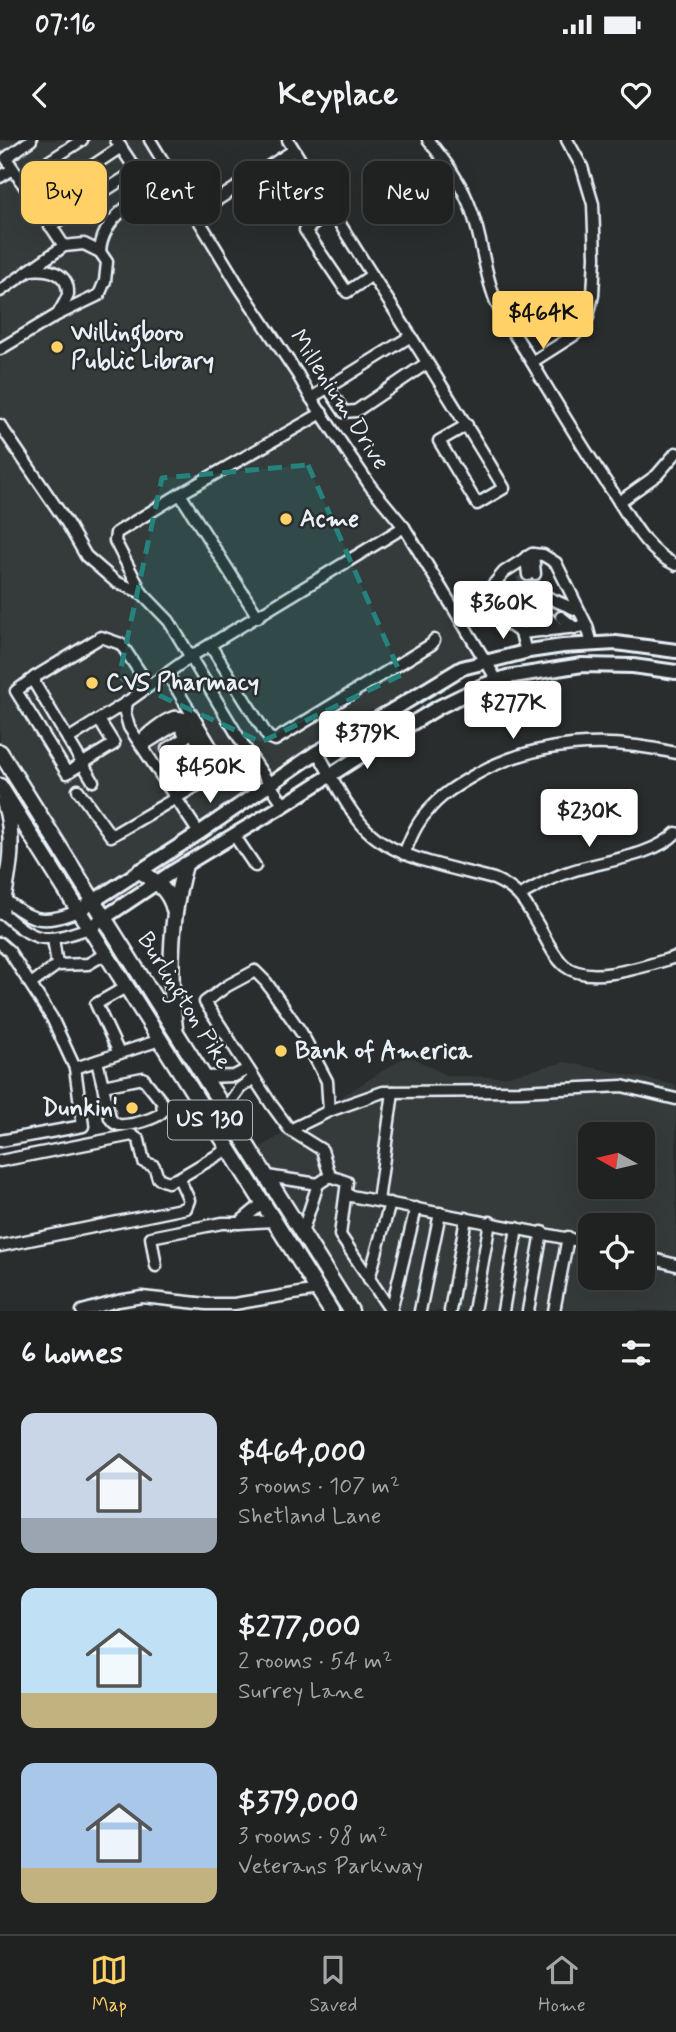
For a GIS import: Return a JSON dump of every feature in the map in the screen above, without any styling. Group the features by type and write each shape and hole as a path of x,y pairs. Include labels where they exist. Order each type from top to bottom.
{"highway":[{"name":"Burlington Pike","path":"0,752 351,1311"},
{"name":"Burlington Pike","path":"0,789 331,1311"},
{"path":"0,789 11,830 1,904"},
{"path":"175,1033 171,998 175,918 179,883 185,865"},
{"path":"141,871 158,882 172,901 175,918"}],"main road":[{"path":"78,911 200,833 317,752 462,667 526,652 592,644 616,643 676,651"},
{"path":"89,928 185,865 439,708 497,680 582,665 633,666 676,672"}],"street":[{"path":"32,140 3,154 20,180 82,140"},
{"name":"Millenium Drive","path":"150,140 162,161"},
{"path":"428,140 468,200 491,290 504,318 559,412 619,502 652,548 676,565"},
{"path":"532,362 576,334 588,317 593,295 593,204 582,167 567,140"},
{"path":"64,246 50,226 134,172 134,167 119,143 94,161"},
{"path":"220,196 291,145 301,161"},
{"path":"0,177 13,169"},
{"path":"100,252 100,240 121,213"},
{"name":"Millenium Drive","path":"200,224 311,398 371,487 404,527 497,680"},
{"path":"314,224 305,230 347,292 372,275"},
{"path":"340,224 467,425 504,488 477,504 439,441 467,425"},
{"path":"0,291 64,246 84,244 100,252 107,262 105,281 99,295 57,315 0,349"},
{"path":"30,270 54,271 66,282 68,296 57,315"},
{"path":"311,398 411,336"},
{"path":"328,388 344,412 356,411 427,363"},
{"path":"284,805 268,785 169,621 142,593 115,541 116,533 322,413"},
{"path":"0,425 4,440 67,523 86,556 116,582 142,593"},
{"path":"619,502 657,475 676,453"},
{"path":"180,494 258,617"},
{"path":"68,739 127,702 190,657 404,527"},
{"path":"478,603 504,572 530,557 556,563 587,626 592,644"},
{"path":"530,557 529,575 530,557"},
{"path":"457,613 478,603 549,598 580,611"},
{"path":"478,603 521,633 587,626"},
{"path":"561,617 575,628"},
{"path":"549,619 559,647"},
{"path":"533,632 529,621 553,630"},
{"path":"521,633 526,652"},
{"path":"99,720 114,744 67,773 16,691 101,637 121,644 149,685"},
{"path":"210,645 268,737 275,740 432,644 434,640"},
{"path":"78,790 108,836 111,836 222,771 223,766 182,725 167,673"},
{"path":"35,677 35,684 93,781"},
{"path":"127,702 125,713 129,727 153,749"},
{"path":"182,725 142,738 153,749 176,798 200,833"},
{"path":"153,749 182,725"},
{"path":"404,854 420,820 435,802 484,770 519,755 586,743 618,743 676,753"},
{"path":"317,752 366,828 386,846 507,885 520,895 554,953 566,967 585,974 603,974 676,957"},
{"path":"520,895 565,873 669,841 676,833"},
{"path":"234,835 255,866"},
{"path":"1,904 34,919 57,919 78,911"},
{"path":"1,904 31,935 43,939 89,928"},
{"path":"53,938 57,965"},
{"path":"0,943 9,951 32,984 52,1018 75,1068 83,1126 0,1141"},
{"path":"32,984 57,965 88,964 105,954"},
{"path":"330,1111 327,1081 301,1032 266,982 255,971 205,1002 290,1129 321,1150 330,1176"},
{"path":"119,1053 96,1003 126,987"},
{"path":"75,1068 160,1040"},
{"path":"97,1061 110,1118 113,1123 129,1124 157,1117 163,1111 162,1102 143,1078 103,1086"},
{"path":"205,1077 251,1074"},
{"path":"225,1109 251,1074"},
{"path":"290,1129 383,1092 521,1091 622,1086 676,1099"},
{"path":"379,1201 393,1092"},
{"path":"0,1161 132,1135 139,1140 144,1162 155,1166 158,1178 168,1182 229,1149"},
{"path":"267,1176 318,1184"},
{"path":"302,1233 318,1184 330,1176"},
{"path":"330,1176 348,1182 340,1235 391,1311"},
{"path":"0,1246 186,1208 189,1200 178,1178"},
{"path":"346,1195 578,1240"},
{"path":"239,1223 263,1203"},
{"path":"369,1279 390,1203"},
{"path":"391,1311 416,1208"},
{"path":"420,1311 440,1213"},
{"path":"450,1311 466,1218"},
{"path":"156,1266 151,1237 222,1223 274,1221"},
{"path":"474,1311 490,1222"},
{"path":"503,1311 517,1228"},
{"path":"528,1311 542,1232"},
{"path":"555,1311 568,1237"},
{"path":"655,1259 676,1265"},
{"path":"82,1311 142,1297 200,1307 318,1290"}],"highlighted area":[{"path":"308,465 401,675 261,742 119,677 162,478"}],"shaded area":[{"path":"0,140 148,140 162,161 121,161 121,224 203,224 487,662 462,668 94,901 0,751"},
{"path":"408,1055 447,1076 504,1077 565,1062 676,1085 676,1311 351,1311 252,1153"}],"tunnel":[{"path":"535,574 537,589"},
{"path":"522,576 524,592"},
{"path":"548,607 561,617"},
{"path":"537,608 549,619"},
{"path":"522,610 533,620"},
{"path":"511,612 524,622"},
{"path":"156,750 165,744"}],"place":[{"name":"Willingboro Public Library","path":"57,347"},
{"name":"Acme","path":"286,519"},
{"name":"CVS Pharmacy","path":"92,683"},
{"name":"Bank of America","path":"281,1051"},
{"name":"Dunkin'","path":"132,1108"}]}
